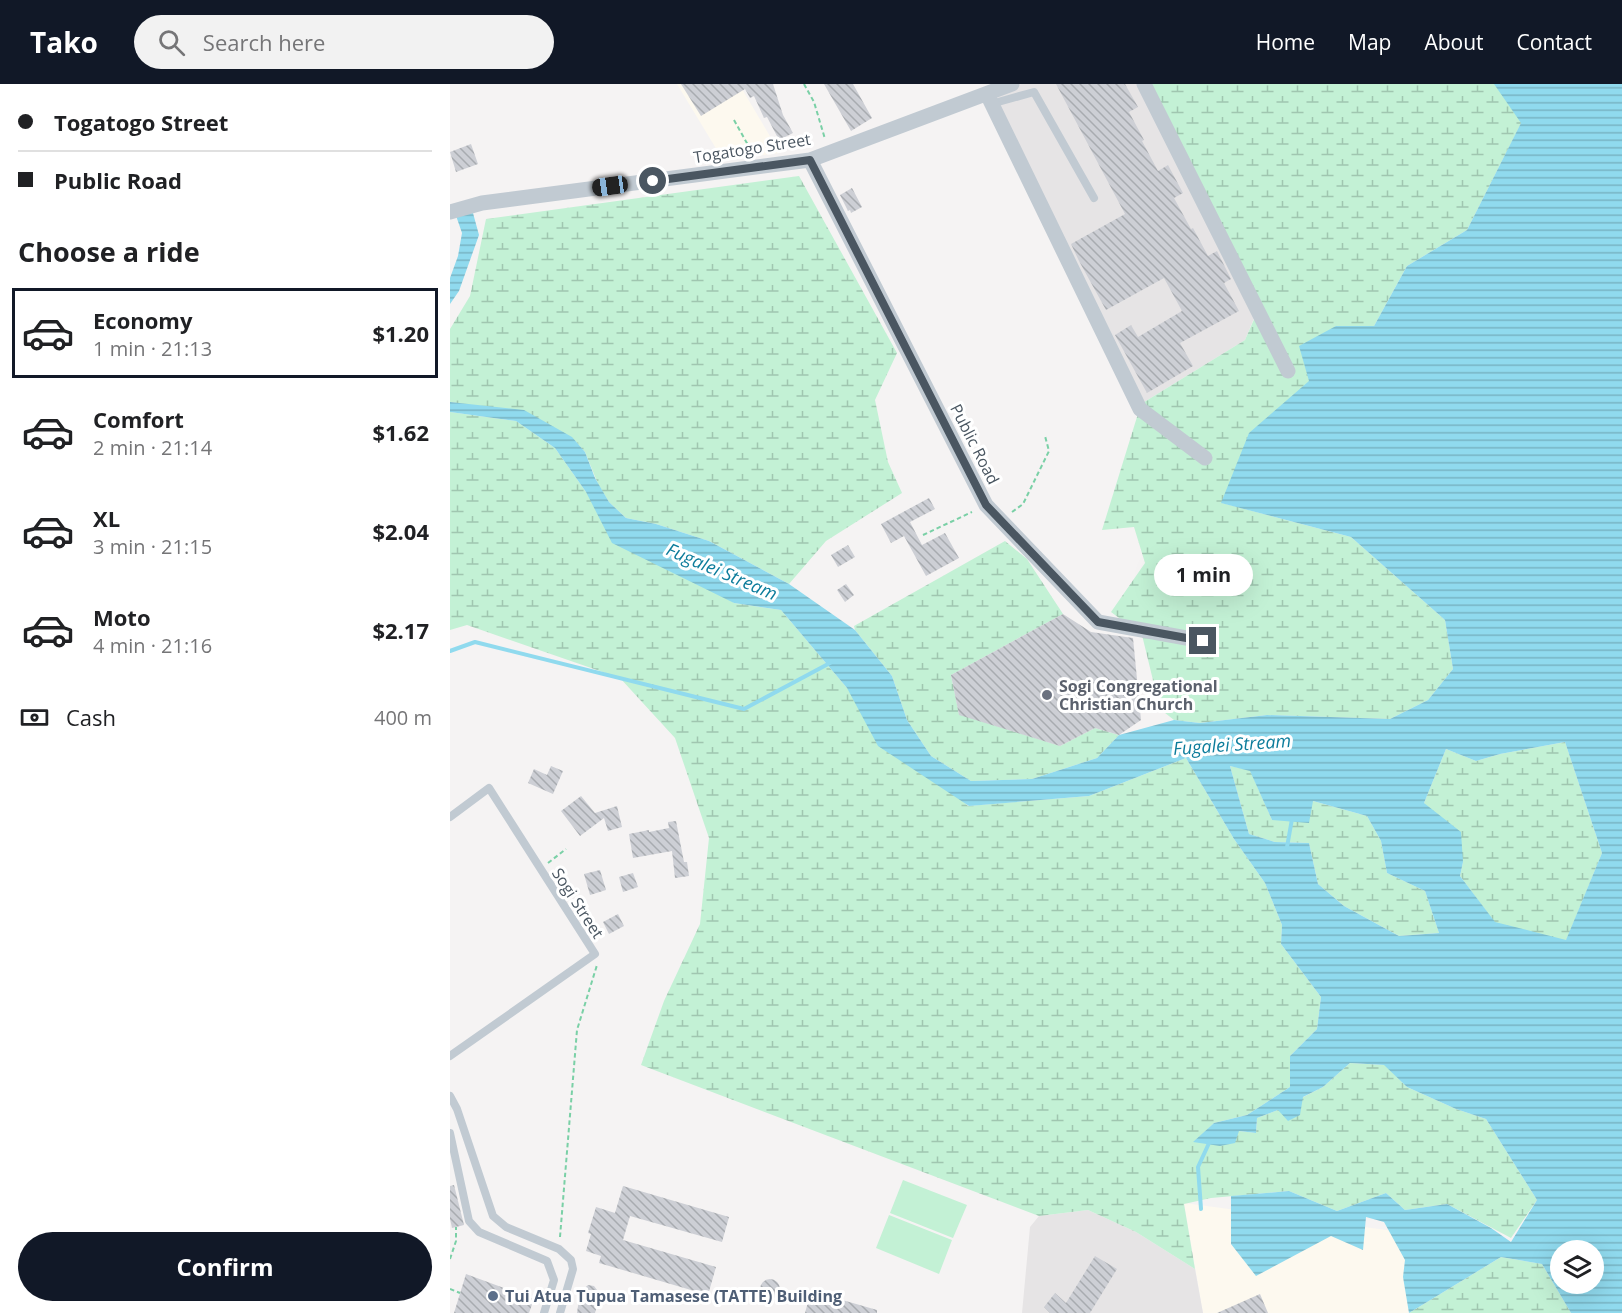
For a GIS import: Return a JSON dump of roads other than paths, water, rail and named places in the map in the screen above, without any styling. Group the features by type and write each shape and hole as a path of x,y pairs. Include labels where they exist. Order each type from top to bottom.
{"street":[{"name":"Togatogo Street","path":"450,212 482,203 810,160 989,99 1012,84"},
{"path":"1144,84 1288,371"},
{"path":"989,99 1140,409 1205,458"},
{"name":"Public Road","path":"810,160 986,505 1098,622 1203,641"}],"lane":[{"path":"989,99 1034,92 1094,198"},
{"name":"Sogi Street","path":"450,817 489,788 595,954 450,1056"},
{"path":"450,1096 457,1109 493,1216 506,1227 559,1249 571,1260 573,1269 560,1313"},
{"path":"450,1133 470,1221 480,1232 547,1261 554,1280 544,1313"}],"water":[{"name":"Fugalei Stream","path":"1494,84 1622,84 1622,1313 1571,1313 1560,1294 1604,1294 1604,1240 1550,1240 1550,1278 1542,1264 1501,1257 1409,1313 1403,1277 1405,1260 1384,1222 1366,1217 1363,1250 1331,1236 1256,1276 1231,1244 1231,1196 1289,1191 1337,1211 1386,1193 1405,1210 1447,1204 1491,1228 1511,1242 1537,1200 1486,1119 1456,1109 1407,1087 1384,1065 1350,1063 1323,1087 1303,1097 1300,1115 1288,1121 1278,1110 1257,1118 1256,1133 1239,1131 1235,1143 1220,1146 1193,1142 1214,1123 1247,1115 1290,1087 1290,1056 1317,1029 1321,997 1281,944 1282,925 1265,883 1234,839 1186,758 1089,796 969,806 878,746 847,688 781,610 734,603 612,543 586,492 555,448 516,421 450,412 450,402 524,410 572,437 585,452 595,478 609,502 626,518 656,524 709,541 789,584 855,630 892,676 907,720 931,756 971,781 1032,779 1097,758 1119,735 1174,720 1200,723 1267,715 1390,719 1428,700 1453,669 1445,620 1351,537 1221,503 1249,433 1309,381 1299,346 1336,326 1374,326 1407,266 1467,230 1521,123","holes":["1565,742 1602,853 1566,940 1495,922 1460,876 1463,862 1461,832 1424,803 1446,749 1476,761 1500,754","1230,766 1250,771 1272,820 1309,823 1313,801 1367,816 1381,841 1387,873 1425,891 1439,933 1399,936 1344,906 1318,884 1309,843 1275,842 1249,834"]},
{"path":"470,202 479,235 459,291 450,304 450,278 458,256 462,233 453,207"}],"waterway":[{"path":"450,651 475,642 744,709 830,663"},
{"path":"1287,847 1292,819"},
{"path":"1201,1209 1198,1167 1210,1141"}],"place":[{"name":"Sogi Congregational Christian Church","path":"1047,695"},
{"name":"Tui Atua Tupua Tamasese (TATTE) Building","path":"493,1296"}]}
